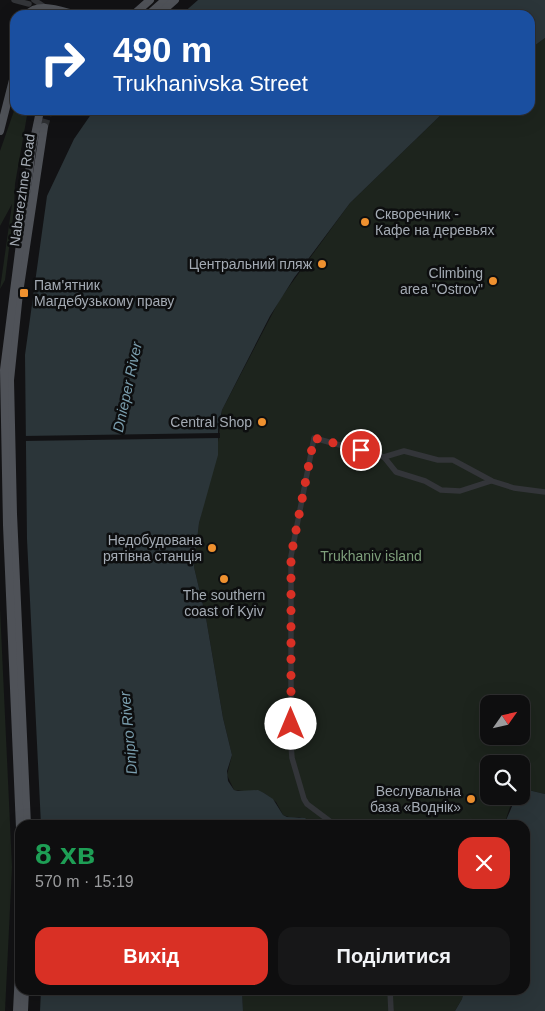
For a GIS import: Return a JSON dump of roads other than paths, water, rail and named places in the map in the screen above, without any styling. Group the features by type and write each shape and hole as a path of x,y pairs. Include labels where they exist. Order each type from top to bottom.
{"main road":[{"path":"139,10 150,0"},
{"path":"156,10 171,1"},
{"path":"0,131 10,92"},
{"name":"Naberezhne Road","path":"20,820 6,500 4,370 30,159 39,115"},
{"name":"Naberezhne Road","path":"27,820 13,514 10,372 19,294 44,127"},
{"path":"17,1011 18,995"},
{"path":"24,1011 25,995"}],"street":[{"path":"14,0 31,1 46,10"},
{"path":"328,820 307,804 304,799 292,758 291,745 291,556 314,438 384,457 404,451 438,460 453,460 492,481 514,488 545,492"},
{"path":"384,457 396,472 425,481 441,490 460,491 492,481"},
{"path":"390,995 391,1011"}],"water":[{"path":"198,0 545,0 545,38 535,45 535,10 187,10"},
{"path":"91,115 441,115 350,203 294,278 270,316 222,410 218,429 218,455 199,523 194,567 206,618 223,718 232,755 227,771 228,781 234,790 258,790 264,793 273,799 283,815 287,817 305,818 307,820 41,820 27,539 25,355 47,196 74,139"},
{"path":"530,790 545,794 545,1011 455,1011 463,995 530,995 530,820 506,820 513,805 530,805"},
{"path":"41,995 242,995 243,1011 40,1011"}],"tunnel":[{"path":"44,127 48,115"}],"place":[{"name":"Скворечник - Кафе на деревьях","path":"365,222"},
{"name":"Центральний пляж","path":"322,264"},
{"name":"Climbing area \"Ostrov\"","path":"493,281"},
{"name":"Пам'ятник Магдебузькому праву","path":"24,293"},
{"name":"Central Shop","path":"262,422"},
{"name":"Недобудована рятівна станція","path":"212,548"},
{"name":"The southern coast of Kyiv","path":"224,579"},
{"name":"Веслувальна база «Воднік»","path":"471,799"}],"water label":[{"name":"Dnieper River","path":"127,387"},
{"name":"Dnipro River","path":"128,733"}],"park label":[{"name":"Trukhaniv island","path":"371,556"}]}
